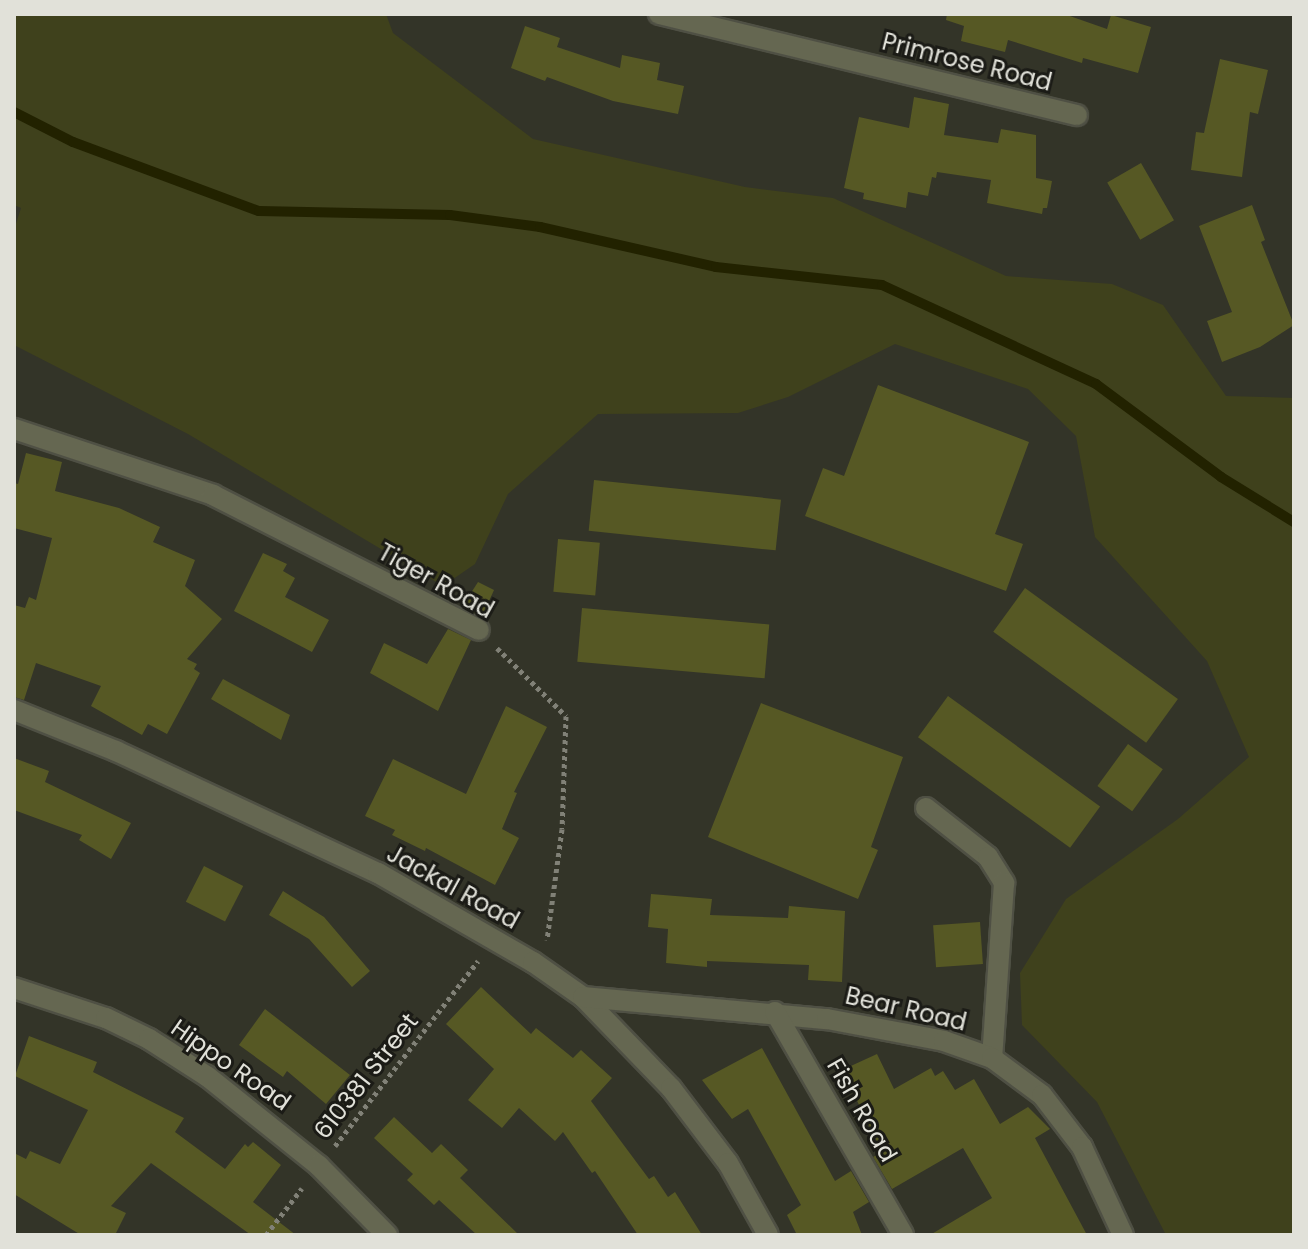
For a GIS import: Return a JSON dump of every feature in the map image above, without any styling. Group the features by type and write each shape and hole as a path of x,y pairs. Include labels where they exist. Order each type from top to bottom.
{"street":[{"name":"Primrose Road","path":"659,14 1077,115"},
{"name":"Tiger Road","path":"14,429 213,495 479,630"},
{"name":"Jackal Road","path":"14,710 116,751 378,873 495,939 583,997 699,1121 728,1163 768,1235"},
{"path":"926,808 988,857 1004,883 992,1058"},
{"name":"Hippo Road","path":"14,988 106,1018 149,1039 220,1086 319,1166 387,1235"},
{"name":"Bear Road","path":"583,997 775,1012 895,1029 944,1041 992,1058 1042,1095 1082,1147 1123,1235"},
{"name":"Fish Road","path":"775,1012 903,1235"}],"path":[{"name":"Tiger Road","path":"479,630 566,716 562,829 543,970"},
{"name":"610381 Street","path":"266,1235 495,939"}],"green space":[{"path":"14,14 386,14 393,33 533,139 745,187 833,198 1006,276 1112,284 1163,305 1226,396 1294,398 1294,1235 1166,1235 1097,1102 1022,1025 1020,973 1066,899 1178,819 1249,757 1207,661 1095,537 1076,436 1028,389 895,344 788,397 738,413 598,414 508,494 475,564 443,586 188,434 14,345 14,230 21,208 14,205"}],"building":[{"path":"947,14 1064,14 1107,29 1111,15 1151,27 1138,73 1083,58 1082,63 1008,40 1005,52 961,41 964,26 946,20"},
{"path":"525,26 560,38 557,47 620,68 622,55 660,63 657,80 684,86 678,114 613,101 547,77 545,81 511,68"},
{"path":"1220,59 1268,70 1258,114 1250,112 1242,177 1191,170 1196,132 1204,133"},
{"path":"914,97 949,104 944,135 998,143 1001,129 1036,135 1036,178 1052,181 1047,208 1043,208 1042,214 987,203 991,180 937,172 936,178 932,177 928,196 908,192 906,208 863,199 864,193 844,188 859,117 909,128"},
{"path":"1141,163 1174,220 1140,240 1107,182"},
{"path":"1252,205 1265,240 1261,242 1294,325 1260,347 1222,362 1207,321 1232,312 1199,226"},
{"path":"878,385 1029,442 995,534 1023,544 1006,591 805,516 823,468 844,476"},
{"path":"26,453 62,462 55,491 119,508 160,527 153,542 195,560 185,586 222,619 187,659 197,664 194,669 200,673 167,734 148,724 142,735 91,706 101,686 36,663 24,700 14,697 14,605 25,608 29,597 36,600 52,538 14,528 14,483 18,484"},
{"path":"594,480 781,500 776,550 589,531"},
{"path":"558,539 600,543 595,595 553,592"},
{"path":"263,553 287,564 283,571 295,578 285,597 329,620 312,652 234,611"},
{"path":"478,582 494,590 482,617 462,607"},
{"path":"1025,588 1178,699 1146,743 993,632"},
{"path":"582,608 769,624 765,678 577,662"},
{"path":"448,629 471,640 438,711 370,673 384,643 427,664"},
{"path":"223,679 290,715 281,740 211,699"},
{"path":"948,696 1100,807 1070,848 918,737"},
{"path":"761,703 903,757 871,847 878,850 858,899 708,837"},
{"path":"506,706 547,727 514,792 517,793 502,829 519,838 495,885 426,848 425,851 392,835 395,830 365,816 393,759 466,794"},
{"path":"1128,744 1163,769 1132,811 1097,786"},
{"path":"14,758 49,771 45,782 131,823 111,859 79,840 82,835 14,810"},
{"path":"204,866 243,886 225,922 186,902"},
{"path":"283,891 324,917 370,971 352,987 309,939 269,915"},
{"path":"651,894 712,899 710,915 788,918 789,906 845,911 842,982 808,980 809,965 707,961 707,967 666,963 668,929 648,927"},
{"path":"980,922 983,964 936,967 933,925"},
{"path":"481,987 531,1034 536,1028 573,1058 581,1050 612,1078 591,1101 649,1179 654,1176 668,1197 675,1192 702,1235 638,1235 595,1171 592,1173 563,1132 555,1141 519,1108 502,1128 468,1100 494,1069 446,1024"},
{"path":"265,1009 350,1075 326,1104 287,1071 283,1077 239,1045"},
{"path":"29,1036 97,1062 93,1072 184,1118 175,1132 225,1169 245,1144 248,1147 253,1142 281,1165 253,1202 296,1235 251,1235 151,1163 111,1206 126,1213 115,1235 81,1235 14,1194 14,1153 26,1159 30,1151 60,1164 88,1110 15,1076"},
{"path":"762,1048 835,1181 851,1171 869,1202 853,1212 862,1235 797,1235 787,1215 801,1205 748,1109 732,1119 702,1080"},
{"path":"877,1054 894,1089 931,1068 935,1076 943,1071 955,1090 974,1079 1000,1124 1028,1107 1050,1129 1035,1138 1087,1235 930,1235 992,1198 963,1148 892,1189 873,1157 882,1152 842,1070"},
{"path":"394,1117 432,1153 441,1144 468,1170 460,1178 519,1235 477,1235 439,1200 434,1205 407,1180 413,1174 374,1138"}],"waterway":[{"path":"14,112 73,142 259,211 450,215 540,227 716,267 882,285 1096,384 1221,477 1294,522"}]}
